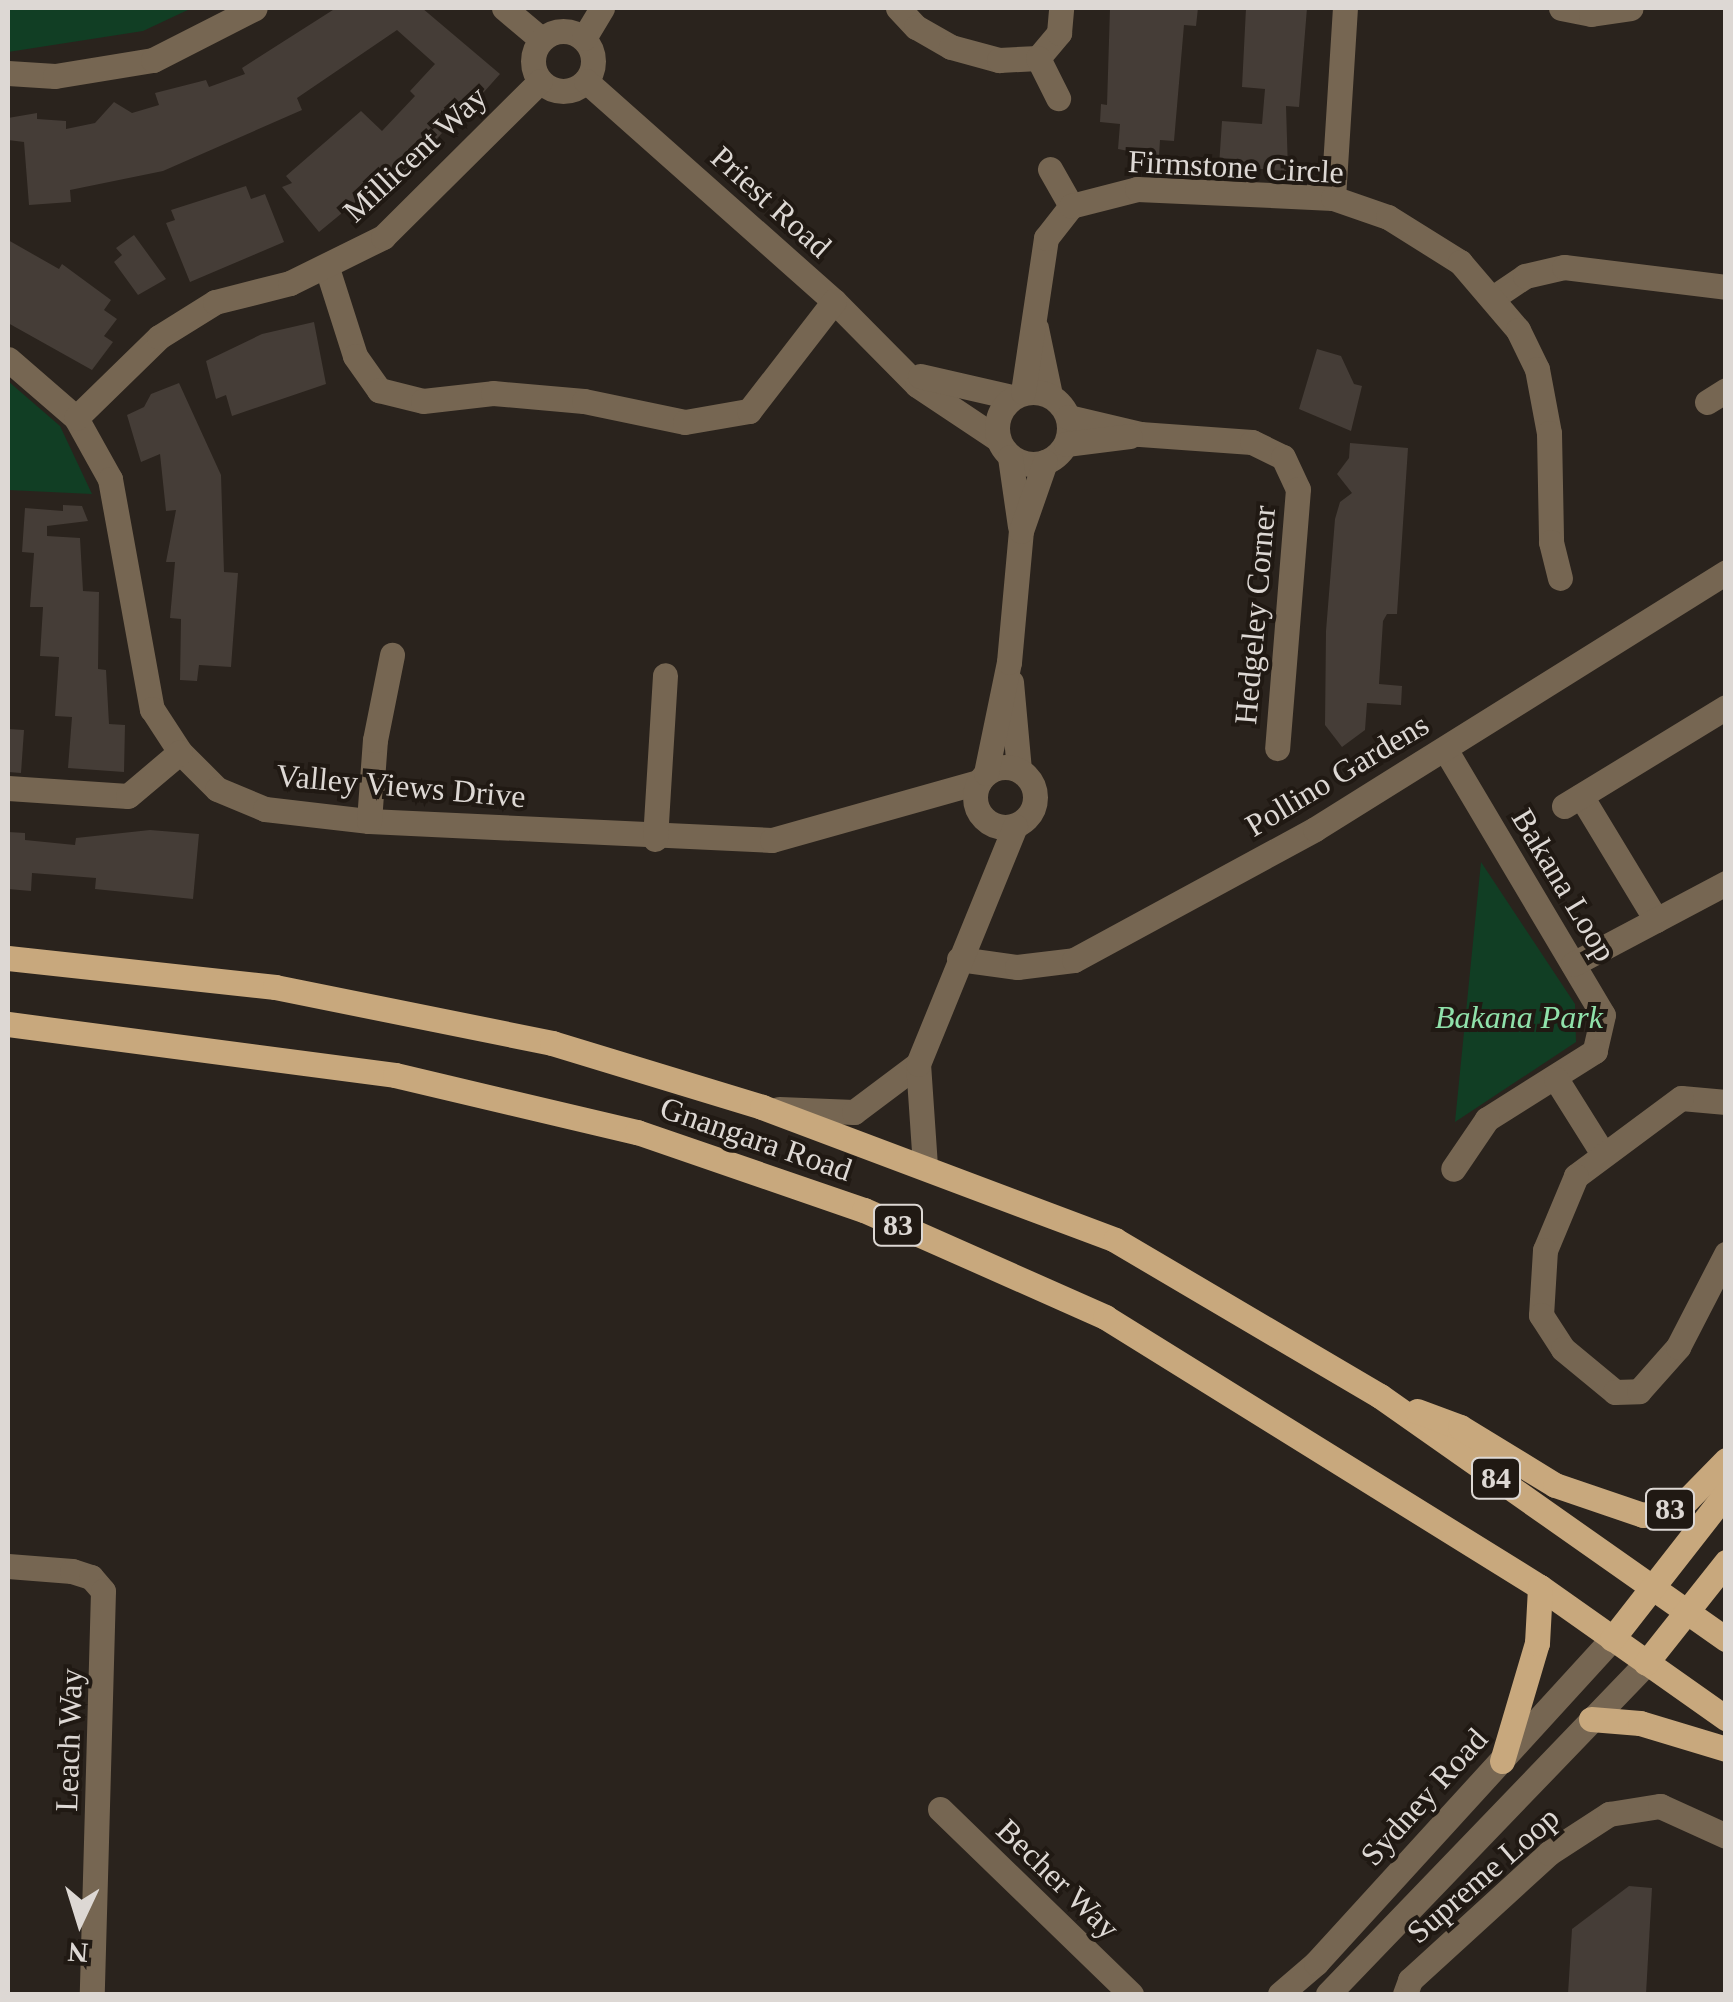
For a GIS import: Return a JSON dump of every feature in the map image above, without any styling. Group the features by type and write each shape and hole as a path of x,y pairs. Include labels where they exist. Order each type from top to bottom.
{"main road":[{"name":"Gnangara Road","path":"8,958 275,987 424,1014 552,1043 762,1107 925,1166 1139,1252 1380,1396 1653,1589"},
{"name":"Gnangara Road","path":"8,1024 395,1075 636,1132 864,1210 1105,1317 1540,1587 1612,1639"},
{"name":"83","path":"1380,1396 1460,1427 1555,1485 1643,1515 1682,1505 1726,1460"},
{"name":"83","path":"1653,1589 1726,1493"},
{"name":"83","path":"1612,1639 1646,1663 1726,1562"},
{"path":"1502,1761 1537,1643 1540,1587"},
{"path":"1612,1639 1653,1589"},
{"name":"84","path":"1653,1589 1726,1639"},
{"path":"1646,1663 1726,1718"},
{"path":"1591,1719 1640,1723 1726,1748"}],"street":[{"path":"8,73 55,76 153,60 255,8"},
{"path":"504,8 541,39"},
{"path":"584,38 602,8"},
{"path":"898,8 916,27 951,47 999,60 1038,58 1059,33 1061,8"},
{"path":"1333,198 1346,8"},
{"path":"1561,8 1591,14 1631,8"},
{"path":"562,30 584,38 594,59 586,81 558,91 540,82 532,60 541,39 562,30"},
{"path":"1038,58 1058,98"},
{"name":"Priest Road","path":"586,81 834,301 911,373 917,385 1004,448"},
{"name":"Millicent Way","path":"76,418 159,337 215,302 327,268 383,237 540,82"},
{"path":"1021,531 998,418 1018,395 1035,323 1046,238 1071,206 1050,168"},
{"name":"Firmstone Circle","path":"1071,206 1136,189 1333,198 1426,238 1494,297 1536,369 1550,433 1551,542 1560,578"},
{"path":"1494,297 1525,276 1564,267 1726,287"},
{"path":"327,268 355,356 379,390 423,401 492,393 584,401 685,422 750,411 834,301"},
{"path":"992,880 981,794 1009,662 1021,531 1045,462 1066,444 1068,416 1050,395 1035,323"},
{"name":"Valley Views Drive","path":"8,360 76,418 110,478 140,668 152,708 180,752 217,789 265,808 369,822 655,839 772,840 896,807 981,794"},
{"name":"Priest Road","path":"911,373 1018,395"},
{"path":"1018,395 1050,395"},
{"name":"Hedgeley Corner","path":"1068,416 1140,434 1252,442 1283,458 1298,489 1277,748"},
{"name":"Hedgeley Corner","path":"1066,444 1140,434"},
{"path":"1004,448 1045,462"},
{"name":"Pollino Gardens","path":"959,958 1017,967 1074,960 1315,829 1726,572"},
{"path":"369,822 375,740 392,654"},
{"path":"925,1166 918,1064 1016,826 1036,799 1019,770 1009,662"},
{"path":"655,839 665,675"},
{"path":"1656,920 1573,801 1726,707"},
{"name":"Bakana Loop","path":"1446,749 1603,1015 1602,1034 1583,1062 1487,1119 1453,1169"},
{"path":"8,788 128,796 180,752"},
{"path":"981,794 1019,770"},
{"path":"981,794 1016,826"},
{"path":"1573,964 1724,888"},
{"path":"762,1107 854,1112 918,1064"},
{"path":"1556,1078 1602,1154"},
{"path":"1726,1102 1681,1098 1576,1176 1545,1250 1542,1315 1563,1349 1615,1392 1639,1391 1678,1347 1726,1254"},
{"name":"Leach Way","path":"8,1566 72,1571 91,1577 103,1591 92,1994"},
{"name":"Sydney Road","path":"1280,1994 1612,1639"},
{"name":"Sydney Road","path":"1328,1994 1646,1663"},
{"name":"Supreme Loop","path":"1405,1994 1410,1980 1549,1853 1610,1814 1660,1806 1726,1836"},
{"name":"Becher Way","path":"940,1809 1131,1994"}],"green space":[{"path":"8,8 192,8 143,31 8,52"},
{"path":"8,381 60,426 92,494 8,490"},
{"name":"Bakana Park","path":"1481,862 1575,1004 1576,1042 1455,1122"}],"building":[{"path":"336,8 422,8 500,74 467,111 461,106 438,130 442,133 404,175 387,176 319,232 282,187 292,183 286,176 361,111 382,131 415,96 410,91 435,64 397,30 297,98 302,110 163,171 70,190 71,202 29,205 24,142 8,140 8,118 37,113 37,119 66,121 66,129 95,123 114,102 132,113 159,105 155,93 206,80 209,87 245,74 242,68"},
{"path":"1110,8 1198,8 1196,26 1184,25 1174,141 1160,140 1159,157 1118,149 1120,124 1100,122 1101,104 1107,105"},
{"path":"1246,8 1307,8 1299,107 1286,106 1288,171 1219,166 1222,121 1262,124 1265,89 1242,87"},
{"path":"246,186 251,199 265,194 284,242 190,282 166,223 175,220 171,210"},
{"path":"134,235 166,279 138,295 114,262 122,255 116,248"},
{"path":"8,240 59,269 62,264 111,300 104,310 117,319 104,336 113,342 92,370 8,323"},
{"path":"314,322 326,384 232,416 226,395 216,399 206,361 262,334"},
{"path":"1317,349 1341,356 1354,384 1362,386 1351,431 1299,409"},
{"path":"179,383 221,475 224,572 238,573 231,667 199,665 197,681 180,680 181,619 170,618 175,562 166,562 176,510 166,511 160,454 141,462 127,415 144,407 151,394"},
{"path":"1350,443 1408,448 1397,614 1387,614 1383,621 1379,684 1402,686 1401,705 1367,703 1365,730 1342,747 1325,725 1326,631 1335,519 1340,502 1352,493 1337,474 1349,458"},
{"path":"63,505 82,506 88,521 47,526 47,536 80,538 83,591 99,592 98,669 106,670 109,724 125,725 124,772 68,768 72,717 55,716 59,657 40,656 43,607 30,607 34,553 22,552 25,508 63,511"},
{"path":"8,729 24,730 21,773 8,772"},
{"path":"150,830 199,834 193,899 95,889 96,878 32,873 31,891 8,889 8,832 25,833 25,840 75,845 76,838"},
{"path":"1629,1886 1652,1888 1646,1994 1568,1994 1572,1929"}]}
